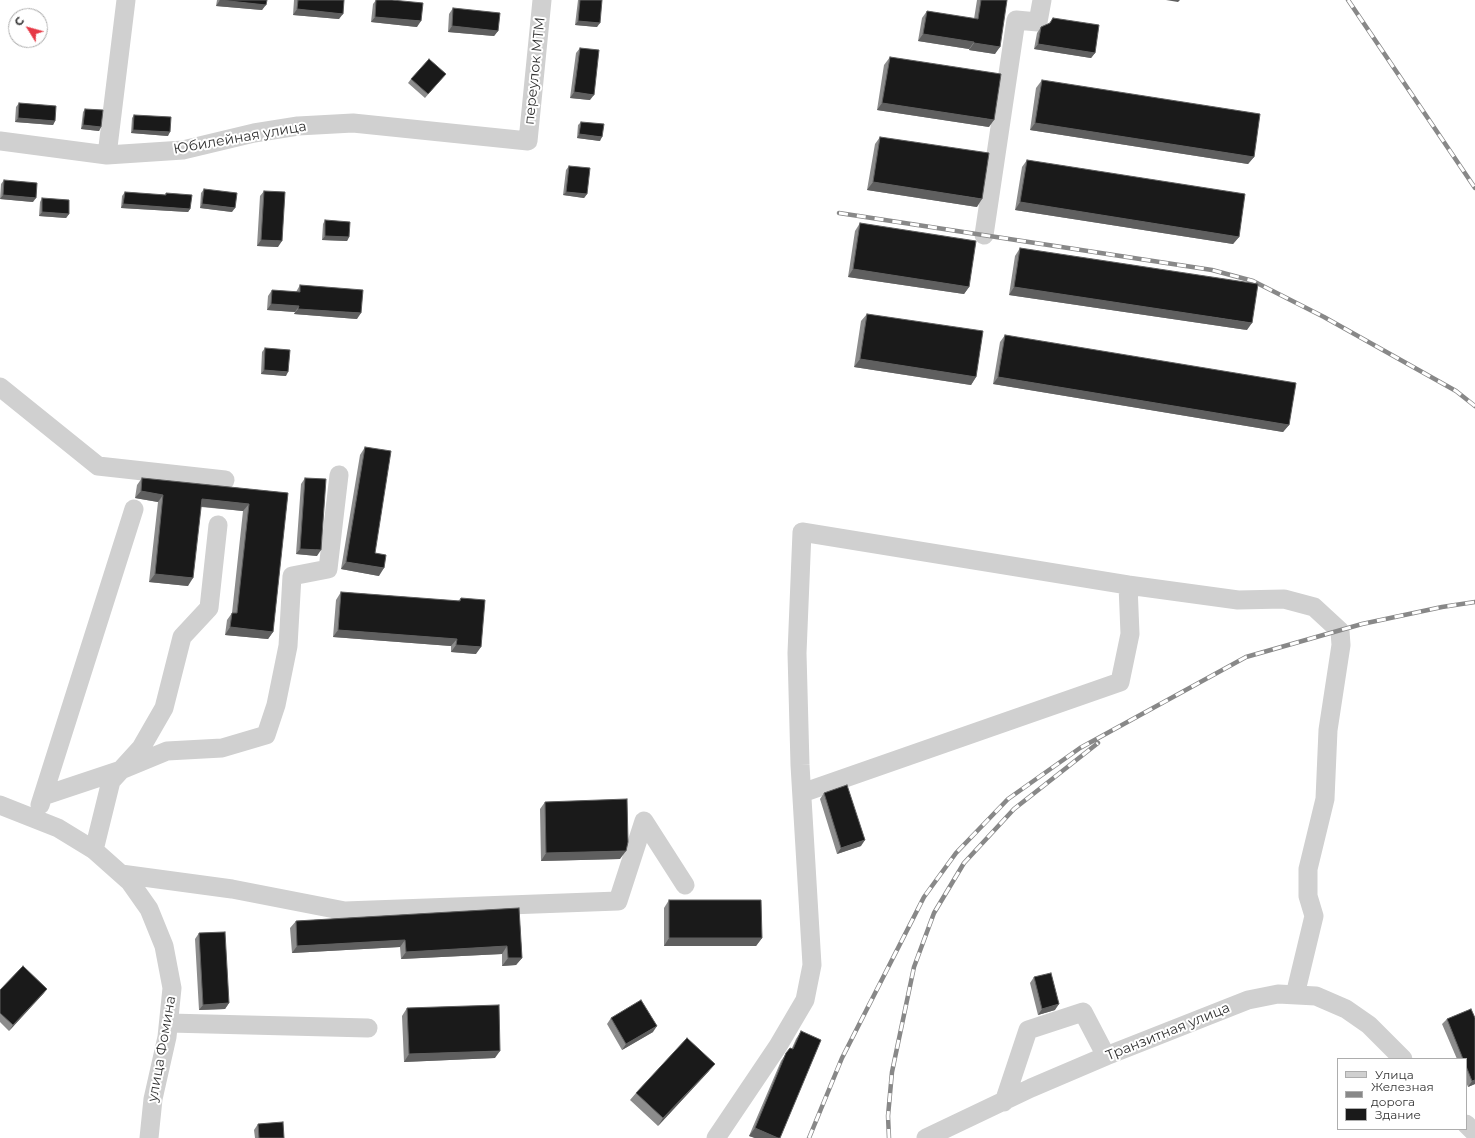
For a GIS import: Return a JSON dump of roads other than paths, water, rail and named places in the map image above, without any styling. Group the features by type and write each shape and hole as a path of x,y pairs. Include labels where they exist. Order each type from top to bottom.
{"street":[{"path":"107,155 126,0"},
{"name":"переулок МТМ","path":"528,141 542,0"},
{"path":"984,235 1016,20 1038,22 1042,0"},
{"name":"Юбилейная улица","path":"0,141 107,155 183,150 298,126 353,123 528,141"},
{"path":"0,387 98,466 226,480"},
{"path":"43,796 121,770 166,751 222,748 266,735 276,705 288,646 292,576 328,569 339,475"},
{"path":"36,820 134,509"},
{"path":"94,850 111,781 141,748 164,708 182,637 209,608 218,525"},
{"path":"722,1134 778,1046 805,1000 812,965 802,793 797,653 802,532 1128,585 1238,600 1284,599 1314,607 1340,631 1341,645 1328,730 1325,799 1308,869 1308,896 1314,916 1295,995"},
{"path":"802,793 1120,682 1130,634 1128,585"},
{"name":"улица Фомина","path":"0,806 58,828 94,850 130,882 149,910 164,946 172,988 169,1023 153,1099 149,1138"},
{"path":"120,874 232,889 345,911 618,901 644,821 685,885"},
{"name":"Транзитная улица","path":"927,1138 1106,1056 1248,1000 1278,994 1316,996 1346,1009 1369,1025 1402,1058"},
{"path":"1004,1102 1028,1030 1083,1012 1106,1056"},
{"path":"169,1023 368,1028"},
{"path":"1467,1125 1475,1133"}],"railway":[{"path":"1348,0 1475,188"},
{"path":"839,213 1212,270 1253,281 1324,317 1456,391 1475,406"},
{"path":"809,1138 842,1058 924,897 956,853 1008,799 1080,748 1246,657 1362,624 1442,607 1475,602"},
{"path":"889,1138 888,1116 892,1072 914,967 934,913 964,863 1014,809 1098,743"}]}
